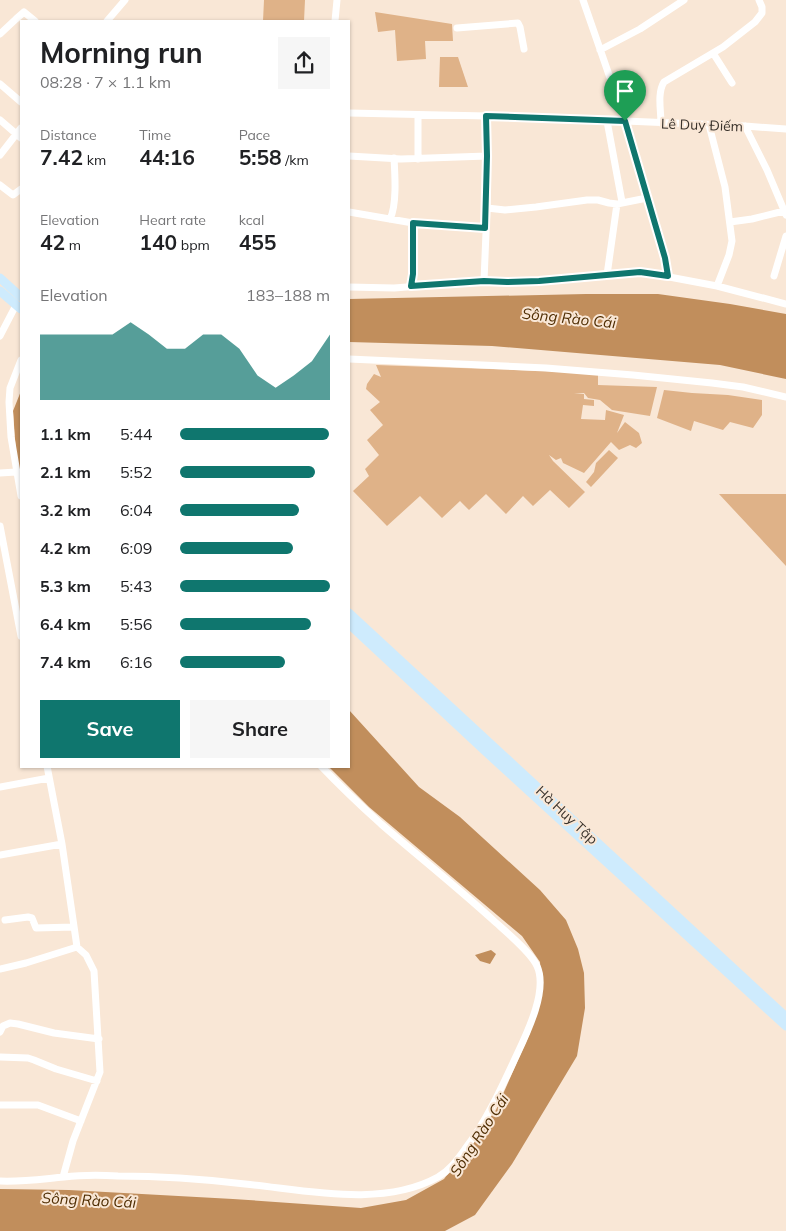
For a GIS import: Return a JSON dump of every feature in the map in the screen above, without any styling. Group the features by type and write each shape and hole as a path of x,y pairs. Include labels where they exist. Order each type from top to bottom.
{"main road":[{"path":"0,278 20,304"},
{"path":"0,291 20,304"},
{"name":"Hà Huy Tập","path":"350,614 786,1016"},
{"name":"Hà Huy Tập","path":"350,625 786,1026"}],"street":[{"path":"108,20 125,0"},
{"path":"335,20 337,0"},
{"path":"584,0 625,121 665,258 668,276"},
{"path":"600,50 640,29 684,0"},
{"path":"661,123 660,98 664,82 723,47 755,22 762,13 759,0"},
{"path":"0,34 24,12 34,20"},
{"path":"457,28 518,23 524,49"},
{"path":"713,53 732,84"},
{"path":"0,84 20,101"},
{"name":"Lê Duy Điếm","path":"350,113 625,121 786,129"},
{"path":"418,115 418,159"},
{"path":"484,281 487,208 486,116"},
{"path":"0,120 20,133 0,155"},
{"path":"607,121 619,203 607,275"},
{"path":"709,125 725,187 732,232 732,246 717,286"},
{"path":"730,222 785,213 767,170 745,126"},
{"path":"350,156 418,159 487,156"},
{"path":"390,219 394,198 394,158"},
{"path":"0,184 12,196 20,190"},
{"path":"487,208 505,210 587,200 598,200 609,204 648,198"},
{"path":"350,212 413,223 485,228"},
{"path":"411,286 413,274 413,223"},
{"path":"774,276 786,236"},
{"path":"350,286 394,288 484,281 539,281 640,272 717,286 786,304"},
{"path":"0,336 20,304"},
{"path":"350,359 546,368 633,375 712,382 786,397"},
{"path":"20,363 10,388 9,402 10,437 20,491"},
{"path":"0,473 16,472"},
{"path":"0,526 18,598 19,615"},
{"path":"46,768 62,844 77,947 86,955 94,971 99,1039 100,1072 73,1141 63,1177"},
{"path":"0,1181 12,1182 63,1177 117,1176 182,1178 338,1194 380,1194 411,1187 440,1176 455,1163 474,1138 500,1091 528,1031 540,993 538,968 513,939 379,822 323,768"},
{"path":"0,787 49,778"},
{"path":"0,855 62,844"},
{"path":"6,920 32,918 36,928 74,926"},
{"path":"0,969 77,947"},
{"path":"0,1032 3,1026 10,1023 54,1033 99,1039"},
{"path":"0,1057 28,1058 56,1069 97,1081"},
{"path":"0,1105 38,1105 81,1121"}],"shaded area":[{"path":"264,0 305,0 304,20 263,20"},
{"path":"375,12 452,24 453,41 425,41 426,59 397,61 395,30 378,32"},
{"path":"440,57 458,57 468,87 439,87"},
{"path":"376,365 598,373 598,385 657,387 650,416 612,410 600,400 588,398 584,393 574,393 584,394 584,399 594,400 594,406 583,405 581,419 605,420 606,410 624,415 617,433 625,422 639,433 642,443 636,448 630,445 619,450 611,442 584,473 563,463 561,458 556,460 549,455 585,492 569,508 550,490 533,506 523,496 506,514 486,494 469,510 460,501 442,518 420,496 387,526 353,491 369,476 365,469 379,455 367,440 383,425 370,410 380,402 366,389 374,374 381,377"},
{"path":"664,390 728,395 762,400 762,415 753,428 730,422 723,430 694,421 691,431 657,418"},
{"path":"609,450 618,458 591,487 586,482 594,472 596,463"},
{"path":"719,494 786,494 786,566"}],"water":[{"name":"Sông Rào Cái","path":"658,294 786,314 786,379 720,365 492,346 350,342 350,299"},
{"path":"20,394 20,478 17,466 13,411"},
{"name":"Sông Rào Cái","path":"350,711 419,787 460,817 540,890 566,920 578,949 584,973 585,1008 577,1056 512,1164 475,1215 445,1231 0,1231 0,1189 69,1190 361,1208 406,1200 444,1179 496,1110 530,1033 542,995 540,962 522,936 369,807 330,768 350,768"},
{"path":"491,950 496,954 490,964 480,961 475,955"}],"route":[{"path":"486,116 625,121 665,258 668,276 640,272 539,281 484,281 411,286 413,274 413,223 485,228 487,208 486,116"}]}
